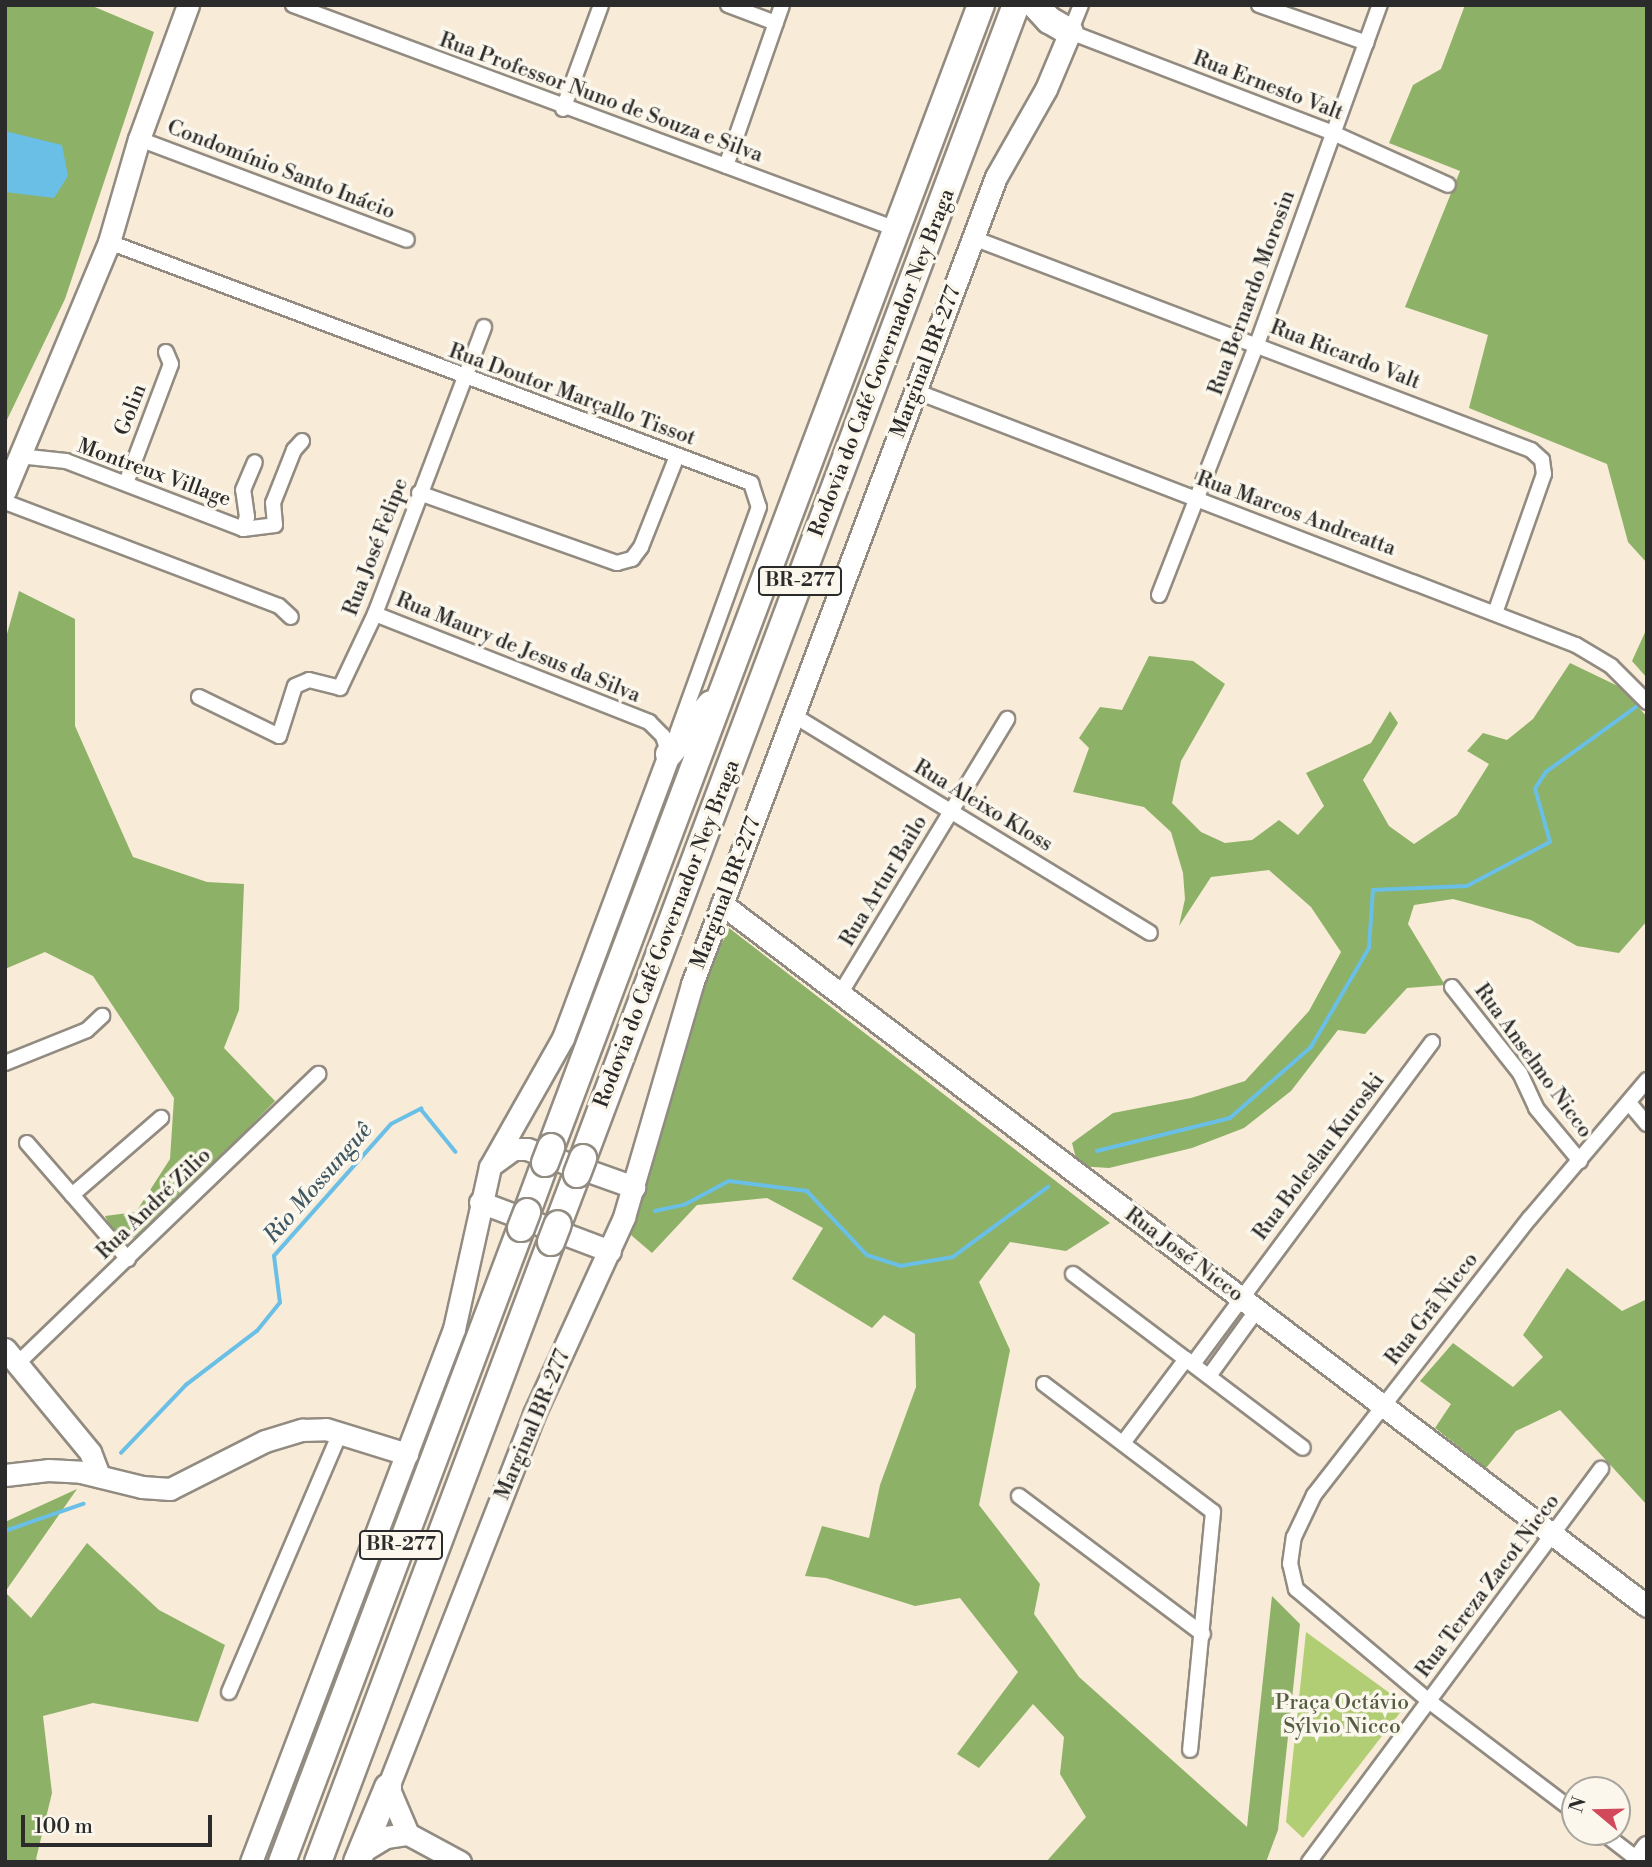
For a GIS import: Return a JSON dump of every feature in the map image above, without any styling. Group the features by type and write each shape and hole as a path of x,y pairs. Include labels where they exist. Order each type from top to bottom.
{"highway":[{"name":"Rodovia do Café Governador Ney Braga","path":"282,1862 981,5"},
{"name":"Rodovia do Café Governador Ney Braga","path":"318,1862 1016,5"},
{"path":"1035,5 1049,20 1070,32"},
{"path":"669,754 723,690"},
{"path":"359,1857 388,1787"}],"street":[{"path":"5,491 109,243 139,139 188,5"},
{"name":"Rua Professor Nuno de Souza e Silva","path":"293,5 563,108 896,229"},
{"path":"563,108 601,5"},
{"path":"728,5 776,23"},
{"path":"726,166 782,5"},
{"name":"Marginal BR-277","path":"388,1787 534,1414 610,1251 634,1187 682,1011 1007,150 1046,89 1081,5"},
{"path":"1259,5 1367,43"},
{"name":"Rua Bernardo Morosin","path":"1159,595 1257,344 1380,5"},
{"name":"Rua Ernesto Valt","path":"1070,32 1333,134 1448,184"},
{"name":"Condomínio Santo Inácio","path":"139,139 407,240"},
{"name":"Rua Ricardo Valt","path":"973,238 1524,446 1542,460 1542,481 1495,613"},
{"name":"Rua Doutor Marçallo Tissot","path":"109,243 464,378 751,483 759,507 669,754"},
{"name":"Rua José Felipe","path":"199,697 279,736 295,686 309,681 340,688 375,614 484,327"},
{"name":"Golin","path":"126,483 171,364 166,352"},
{"name":"Rua Marcos Andreatta","path":"915,390 1590,651 1643,698"},
{"name":"Montreux Village","path":"19,456 65,461 243,528 275,525 273,503 294,450 302,440"},
{"path":"419,493 617,563 632,559 641,547 677,456"},
{"path":"243,528 247,517 243,490 255,462"},
{"path":"5,502 279,606 291,617"},
{"name":"Rua Maury de Jesus da Silva","path":"375,614 649,722 663,736 669,754"},
{"name":"Rua Aleixo Kloss","path":"793,715 1150,933"},
{"name":"Rua Artur Bailo","path":"840,994 1007,719"},
{"path":"251,1862 407,1454 462,1302 480,1202 490,1167 563,1038 669,754"},
{"name":"Rua José Nicco","path":"722,904 1647,1606"},
{"name":"Rua Anselmo Nicco","path":"1452,987 1520,1073 1536,1108 1580,1161"},
{"path":"5,1063 87,1030 102,1016"},
{"name":"Rua Boleslau Kuroski","path":"1123,1444 1240,1297 1432,1042"},
{"name":"Rua André Zilio","path":"11,1356 128,1259 318,1074"},
{"name":"Rua Grã Nicco","path":"1429,1701 1292,1583 1292,1548 1306,1507 1383,1406 1647,1080"},
{"path":"1630,1104 1647,1124"},
{"path":"72,1195 161,1118"},
{"path":"27,1143 128,1259"},
{"path":"490,1167 513,1149 527,1149 634,1187"},
{"path":"480,1202 610,1251"},
{"path":"1073,1274 1303,1448"},
{"path":"1209,1376 1257,1310"},
{"path":"11,1356 90,1452 99,1476"},
{"path":"1044,1384 1213,1512 1190,1750"},
{"path":"5,1475 48,1469 99,1476 142,1487 170,1489 264,1441 302,1430 340,1433 407,1454"},
{"path":"229,1692 340,1433"},
{"name":"Rua Tereza Zacot Nicco","path":"1313,1860 1601,1469"},
{"path":"1019,1496 1203,1634"},
{"path":"1429,1701 1561,1801"},
{"path":"388,1787 408,1835"},
{"path":"359,1857 386,1837 408,1835 460,1862"},
{"path":"1623,1846 1640,1857"}],"green space":[{"path":"5,5 90,5 154,32 65,299 5,424"},
{"path":"1465,5 1647,5 1647,563 1628,542 1607,464 1469,408 1488,335 1405,307 1460,171 1389,143 1413,85 1441,69"},
{"path":"19,591 75,619 75,726 133,857 207,882 244,884 239,1010 224,1048 275,1101 146,1233 118,1243 105,1216 136,1212 170,1159 174,1098 93,976 45,952 5,969 5,641"},
{"path":"1647,628 1647,678 1632,661"},
{"path":"1149,656 1193,661 1225,684 1181,761 1172,803 1201,832 1225,843 1252,840 1279,820 1298,835 1324,806 1306,773 1371,743 1390,711 1398,723 1363,780 1389,826 1414,844 1457,815 1489,764 1467,751 1483,733 1507,740 1533,719 1570,663 1622,688 1647,717 1647,921 1619,953 1577,946 1531,920 1453,899 1414,905 1408,924 1445,985 1407,988 1365,1034 1338,1030 1291,1091 1244,1128 1192,1148 1109,1168 1078,1166 1072,1143 1113,1113 1191,1098 1245,1081 1309,1011 1341,952 1311,907 1269,870 1211,877 1179,926 1185,899 1183,873 1171,832 1144,807 1073,792 1089,748 1079,738 1100,707 1122,710"},
{"path":"729,928 1110,1223 1066,1251 1010,1242 979,1282 1010,1350 979,1505 1040,1584 1034,1614 1079,1677 1247,1827 1272,1596 1300,1624 1278,1830 1266,1862 1046,1862 1086,1817 1060,1774 1064,1737 1033,1704 979,1768 957,1754 1018,1672 960,1598 915,1606 826,1578 805,1576 822,1526 869,1538 880,1485 916,1387 915,1334 884,1315 872,1328 792,1279 823,1228 767,1198 697,1205 652,1253 631,1235 708,974"},
{"path":"1567,1268 1622,1311 1647,1299 1647,1505 1560,1410 1516,1431 1486,1468 1435,1428 1451,1404 1420,1381 1453,1343 1513,1387 1543,1357 1523,1335"},
{"path":"77,1489 5,1592 5,1522"},
{"path":"87,1543 159,1610 225,1645 198,1722 93,1703 43,1716 52,1793 36,1859 41,1862 5,1862 5,1592 31,1618"},
{"name":"Praça Octávio Sýlvio Nicco","path":"1306,1632 1406,1705 1303,1838 1286,1822"}],"water":[{"path":"5,131 62,145 68,176 54,198 5,192"}],"waterway":[{"name":"Rio Mossunguê","path":"1097,1151 1230,1118 1311,1047 1369,948 1373,890 1467,886 1550,842 1535,789 1546,772 1643,702"},
{"name":"Rio Mossunguê","path":"121,1453 186,1385 257,1331 280,1303 274,1256 391,1124 421,1109 456,1152"},
{"name":"Rio Mossunguê","path":"655,1211 684,1205 729,1181 807,1191 867,1255 900,1266 953,1257 1048,1187"},
{"name":"Rio Mossunguê","path":"5,1531 83,1504"}]}
